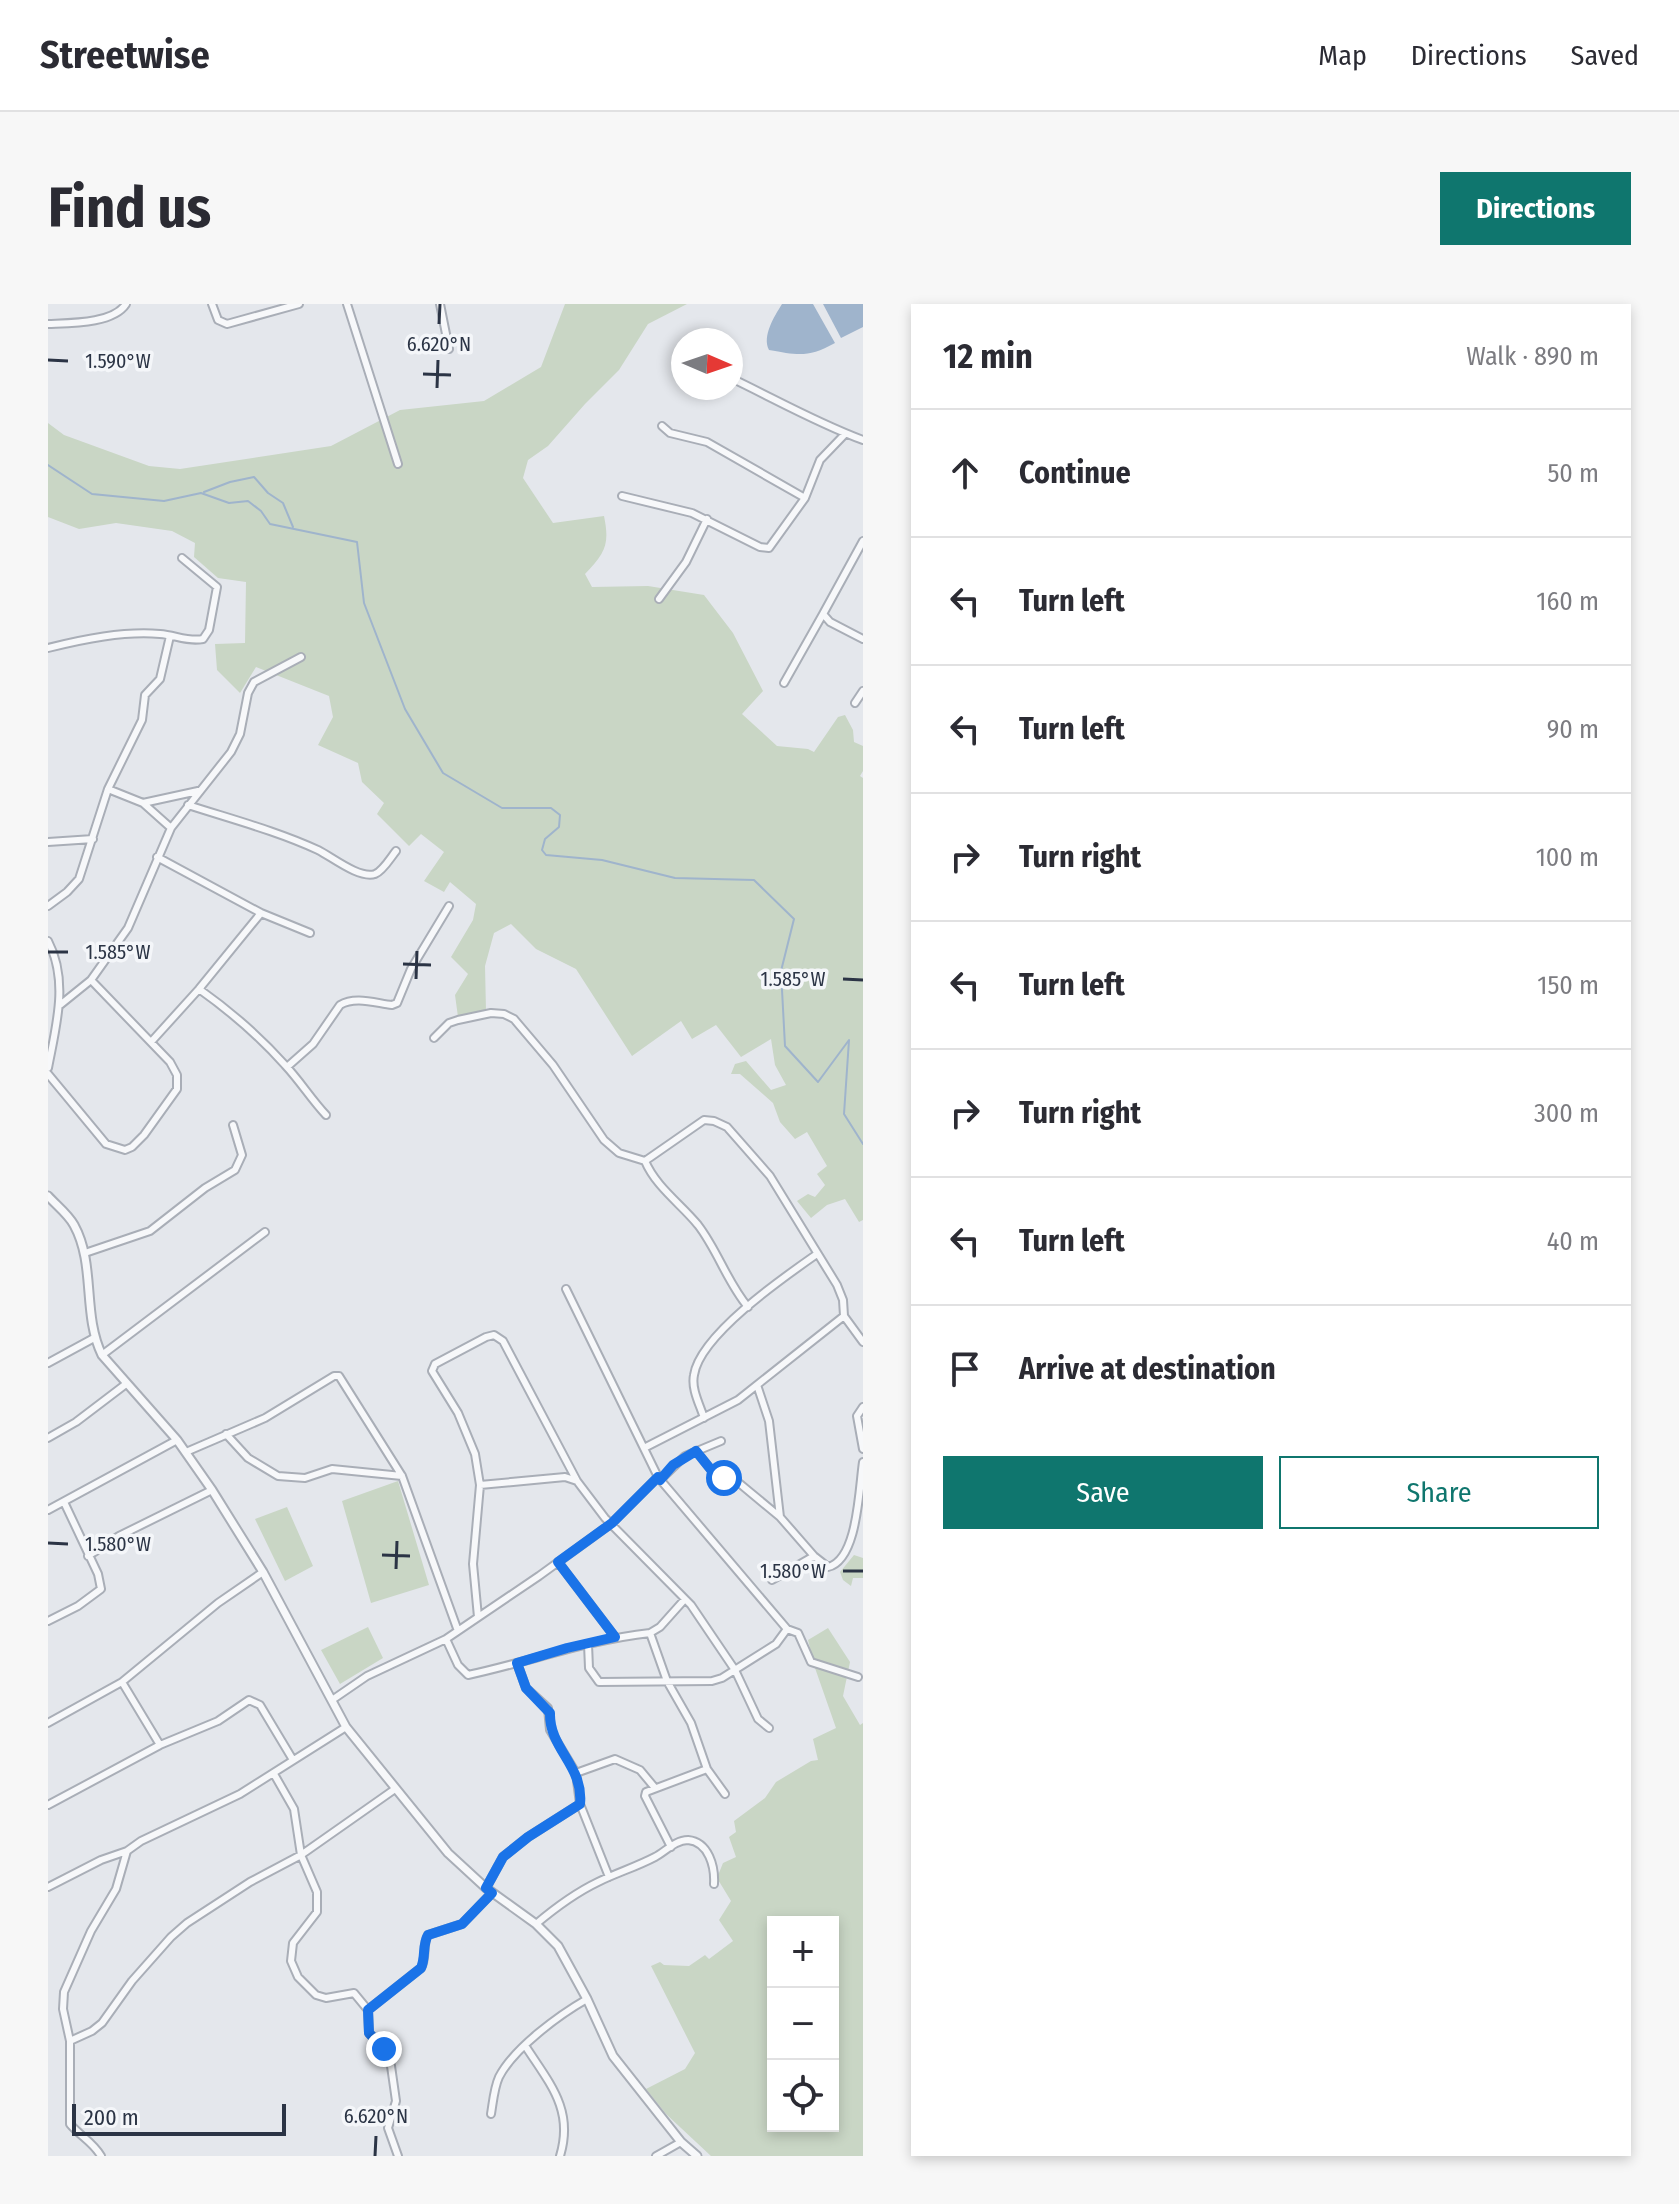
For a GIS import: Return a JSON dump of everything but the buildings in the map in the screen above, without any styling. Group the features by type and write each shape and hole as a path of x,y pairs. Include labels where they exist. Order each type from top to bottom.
{"street":[{"path":"48,324 88,322 122,311 126,304"},
{"path":"212,304 218,320 227,324 299,304"},
{"path":"347,304 398,464"},
{"path":"440,304 449,349"},
{"path":"743,384 863,440"},
{"path":"662,426 670,433 707,442 805,498"},
{"path":"622,496 692,513 760,547 769,548 805,498 820,460 845,434"},
{"path":"659,599 686,562 707,519"},
{"path":"784,683 863,541"},
{"path":"48,648 124,635 203,639 209,630 218,593 212,581 182,558"},
{"path":"823,614 830,622 863,639"},
{"path":"48,906 79,879 108,789 142,720 145,695 160,679 170,636"},
{"path":"60,1005 91,980 128,928 171,828 231,752 240,734 248,693 254,682 301,657"},
{"path":"855,703 863,691"},
{"path":"108,789 143,803 171,828"},
{"path":"143,803 199,791"},
{"path":"188,805 291,838 345,867 371,875 377,873 396,851"},
{"path":"48,842 93,839"},
{"path":"157,857 261,913 310,933"},
{"path":"287,1067 313,1044 346,1001 397,1003 411,969 449,906"},
{"path":"151,1042 261,913"},
{"path":"48,941 56,956 60,1005 48,1071 106,1144 125,1150 144,1135 177,1089 174,1069 91,980"},
{"path":"199,989 287,1067 326,1115"},
{"path":"434,1038 449,1023 458,1020 491,1013 514,1019 553,1065 604,1140 619,1153 645,1161 654,1177 698,1225 748,1307"},
{"path":"645,1161 704,1120 727,1127 770,1176 843,1300 844,1316 863,1342"},
{"path":"85,1253 150,1231 205,1188 235,1170 242,1155 233,1125"},
{"path":"48,1196 73,1223 85,1253 94,1338 102,1355 177,1440 212,1490 263,1572 346,1727 448,1853 489,1890 536,1924 558,1946 613,2056 681,2142 697,2156"},
{"path":"102,1355 265,1232"},
{"path":"704,1418 694,1385 694,1374 705,1349 748,1307 817,1254"},
{"path":"566,1289 659,1479 787,1629 798,1633 811,1662 858,1677"},
{"path":"644,1448 738,1400 844,1316"},
{"path":"478,1617 473,1552 480,1485 475,1454 458,1413 432,1371 435,1364 444,1358 494,1335 503,1341 577,1481 612,1523 697,1611 735,1670 758,1719 769,1728"},
{"path":"48,1363 94,1338"},
{"path":"186,1452 265,1418 334,1376 339,1376 402,1476 458,1631"},
{"path":"48,1438 76,1422 126,1384"},
{"path":"757,1385 769,1421 780,1517"},
{"path":"863,1407 857,1416 863,1449"},
{"path":"226,1434 248,1458 278,1476 305,1478 332,1469 402,1476"},
{"path":"48,1510 177,1440"},
{"path":"332,1700 367,1676 446,1639 612,1523 673,1465 721,1441"},
{"path":"696,1451 712,1471 739,1483 780,1517 814,1556 828,1567 833,1566 850,1546 863,1462"},
{"path":"480,1485 565,1477 577,1481"},
{"path":"88,1556 119,1536 212,1490"},
{"path":"48,1621 78,1606 101,1589 98,1574 64,1502"},
{"path":"772,1580 814,1556"},
{"path":"558,1562 615,1637"},
{"path":"48,1723 122,1682 218,1603 263,1572"},
{"path":"446,1639 458,1665 468,1675 615,1637 650,1633 660,1627 685,1599"},
{"path":"588,1644 589,1668 599,1682 712,1681 776,1644 787,1629"},
{"path":"650,1633 667,1681 691,1723 707,1769 725,1794"},
{"path":"517,1663 526,1688 548,1708 550,1730 576,1773 580,1804 609,1877"},
{"path":"122,1682 160,1745"},
{"path":"48,1805 160,1745 218,1721 240,1705 254,1701 260,1705 293,1760"},
{"path":"48,1887 240,1794 346,1727"},
{"path":"576,1773 615,1759 640,1770 655,1788"},
{"path":"671,1847 645,1796 646,1792 707,1769"},
{"path":"274,1774 294,1809 301,1855 314,1883 317,1912 291,1950 291,1961 307,1988 326,1998 354,1993 368,2010 369,2033 384,2049 391,2066 396,2101 388,2128 398,2156"},
{"path":"70,2041 102,2023 132,1981 187,1923 250,1882 301,1855 395,1789"},
{"path":"368,2010 421,1968 428,1935 462,1924 489,1890 503,1857 580,1804"},
{"path":"536,1924 579,1892 689,1840 696,1843 713,1863 714,1884"},
{"path":"101,2156 93,2144 70,2124 70,2041 63,2009 64,1992 91,1931 116,1889 127,1851"},
{"path":"491,2114 497,2081 506,2066 561,2014 587,1999"},
{"path":"526,2047 553,2088 565,2118 560,2156"},
{"path":"656,2156 681,2142"}],"green space":[{"path":"565,304 687,304 648,324 619,370 548,446 528,460 523,478 553,523 604,516 606,542 585,574 592,587 648,586 704,595 733,633 763,691 742,714 777,746 814,752 838,717 845,715 853,730 854,742 863,746 863,771 860,776 863,778 863,1220 859,1222 845,1199 827,1205 811,1218 797,1201 808,1194 815,1197 825,1185 817,1174 827,1166 807,1132 795,1139 780,1122 773,1103 740,1074 731,1074 735,1064 746,1061 771,1090 786,1085 775,1065 771,1039 741,1057 716,1025 692,1039 681,1021 632,1056 576,969 536,949 511,924 494,933 485,966 486,1011 458,1017 455,995 468,974 451,957 473,920 476,904 450,882 444,892 424,881 444,852 421,834 409,846 377,814 384,803 362,782 358,763 318,745 333,717 329,696 256,667 240,693 217,670 215,644 245,643 246,582 218,578 194,557 195,543 172,531 116,523 79,529 48,517 48,423 64,435 149,466 180,469 331,446 400,410 484,401 541,367"},
{"path":"398,1481 429,1585 371,1603 342,1501"},
{"path":"287,1507 313,1566 285,1581 255,1519"},
{"path":"854,1555 863,1558 863,1578 853,1578 851,1586 843,1580 840,1572"},
{"path":"368,1627 383,1658 340,1684 321,1650"},
{"path":"828,1628 850,1662 843,1696 860,1725 863,1723 863,2156 711,2156 666,2114 646,2089 685,2069 695,2053 651,1966 660,1962 664,1965 689,1966 705,1955 709,1959 733,1941 719,1920 731,1901 717,1878 723,1863 736,1857 729,1837 736,1832 734,1821 765,1798 776,1782 818,1760 813,1739 836,1728 808,1640"}],"water":[{"path":"782,304 813,304 835,343 803,354 769,350 768,333"},
{"path":"823,304 863,304 863,327 841,338"}],"waterway":[{"path":"48,465 92,494 164,501 201,493 229,503 248,501 261,511 270,524 357,542 364,603 405,709 443,773 502,808 551,808 560,815 559,827 545,839 542,850 546,855 602,860 675,878 754,880 794,919 781,971 785,1046 818,1082 849,1040 844,1114 863,1144"},
{"path":"204,492 254,477 268,493 283,503 293,527"}],"route":[{"path":"384,2049 369,2033 368,2010 421,1968 428,1935 455,1928 468,1919 492,1893 486,1888 499,1861 528,1837 580,1804 576,1773 550,1730 548,1708 526,1688 517,1663 615,1637 558,1562 612,1523 658,1477 660,1480 685,1456 696,1451 712,1471 724,1478"}]}
